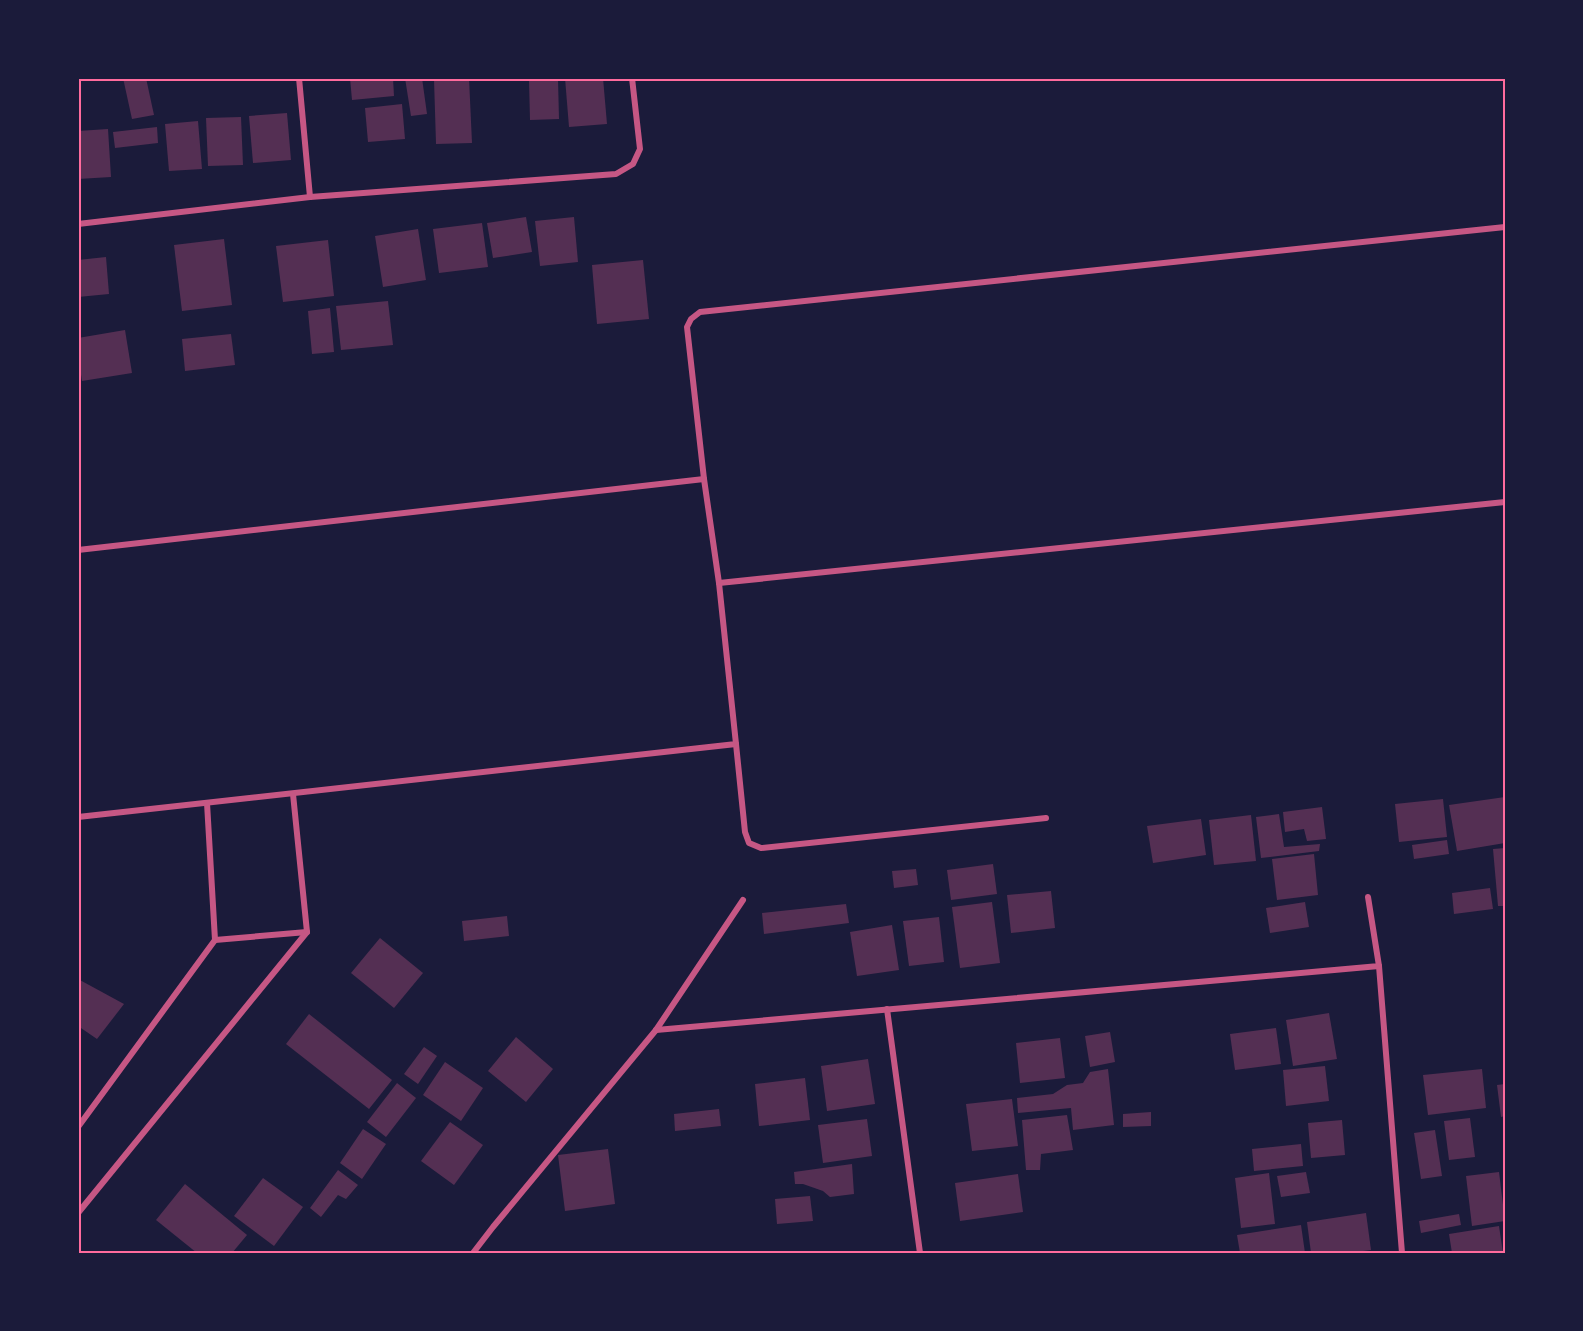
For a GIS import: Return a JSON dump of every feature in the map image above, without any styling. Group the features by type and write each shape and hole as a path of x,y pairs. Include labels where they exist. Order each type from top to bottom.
{"street":[{"path":"299,78 310,196"},
{"path":"78,224 310,196 616,174 633,164 640,149 632,78"},
{"path":"1046,818 761,848 749,843 745,832 719,583 704,479 687,327 691,319 700,312 1505,227"},
{"path":"78,550 704,479"},
{"path":"719,583 1505,502"},
{"path":"78,817 736,744"},
{"path":"78,1213 308,932 293,794"},
{"path":"78,1127 215,940 207,804"},
{"path":"1368,897 1379,966 1402,1253"},
{"path":"473,1253 656,1030 743,900"},
{"path":"215,940 308,932"},
{"path":"656,1030 1379,966"},
{"path":"886,1009 920,1253"}],"building":[{"path":"123,78 146,78 154,115 132,119"},
{"path":"350,78 393,78 394,96 352,100"},
{"path":"405,78 422,78 427,114 411,116"},
{"path":"469,78 472,143 436,144 434,79"},
{"path":"565,78 603,78 607,124 569,127"},
{"path":"558,79 559,119 530,120 529,80"},
{"path":"402,104 405,139 368,142 365,108"},
{"path":"287,113 291,160 253,163 249,116"},
{"path":"241,117 243,165 208,166 206,118"},
{"path":"198,121 202,169 169,171 165,124"},
{"path":"157,127 158,143 115,148 113,132"},
{"path":"108,129 111,177 78,179 78,131"},
{"path":"526,217 532,252 493,258 487,223"},
{"path":"574,217 578,262 540,266 535,221"},
{"path":"482,223 488,267 439,273 433,229"},
{"path":"418,229 426,280 383,287 375,236"},
{"path":"224,239 232,305 182,311 174,245"},
{"path":"328,240 334,296 283,302 276,246"},
{"path":"106,257 109,294 78,297 78,260"},
{"path":"643,260 649,319 597,324 592,265"},
{"path":"388,301 393,345 341,350 336,306"},
{"path":"330,308 334,352 312,354 308,311"},
{"path":"125,330 132,373 82,381 78,338"},
{"path":"231,334 235,365 185,371 182,339"},
{"path":"1505,797 1505,843 1457,851 1449,805"},
{"path":"1443,799 1447,837 1399,842 1395,804"},
{"path":"1322,807 1326,839 1307,841 1304,829 1285,832 1283,812"},
{"path":"1279,814 1284,847 1320,844 1319,851 1261,858 1256,817"},
{"path":"1251,815 1256,861 1214,865 1209,820"},
{"path":"1201,819 1206,855 1153,863 1147,826"},
{"path":"1447,840 1449,854 1414,859 1412,845"},
{"path":"1505,848 1505,906 1498,906 1493,849"},
{"path":"1314,854 1318,895 1277,900 1272,859"},
{"path":"993,864 997,894 951,900 947,870"},
{"path":"916,869 918,885 894,888 892,871"},
{"path":"1490,888 1493,909 1454,914 1452,893"},
{"path":"1051,891 1055,928 1011,933 1007,895"},
{"path":"992,902 1000,963 960,968 952,907"},
{"path":"1305,902 1309,927 1270,933 1266,908"},
{"path":"846,904 849,923 764,934 762,913"},
{"path":"507,916 509,936 464,941 462,921"},
{"path":"939,917 944,962 909,966 903,921"},
{"path":"892,925 899,970 857,976 850,932"},
{"path":"380,938 423,973 394,1008 351,973"},
{"path":"78,979 124,1004 97,1039 78,1026"},
{"path":"1329,1013 1337,1059 1293,1066 1286,1020"},
{"path":"309,1014 392,1080 369,1109 286,1044"},
{"path":"1276,1028 1281,1064 1235,1070 1230,1034"},
{"path":"1110,1032 1115,1062 1090,1067 1085,1036"},
{"path":"516,1037 553,1069 526,1102 488,1071"},
{"path":"1060,1038 1065,1078 1020,1083 1016,1043"},
{"path":"424,1047 437,1056 418,1084 404,1074"},
{"path":"868,1059 875,1104 827,1111 821,1066"},
{"path":"445,1062 483,1088 461,1121 423,1095"},
{"path":"1325,1066 1329,1101 1286,1106 1283,1070"},
{"path":"1108,1069 1114,1125 1073,1130 1071,1108 1018,1113 1017,1098 1053,1094 1067,1085 1083,1083 1090,1072"},
{"path":"1482,1069 1486,1108 1428,1115 1423,1075"},
{"path":"805,1078 810,1120 759,1126 755,1084"},
{"path":"397,1083 416,1098 386,1137 367,1122"},
{"path":"1505,1084 1505,1116 1501,1117 1497,1085"},
{"path":"1012,1099 1018,1146 972,1151 966,1104"},
{"path":"719,1109 721,1126 675,1131 674,1114"},
{"path":"1151,1112 1151,1126 1123,1127 1123,1114"},
{"path":"1067,1115 1073,1150 1041,1154 1040,1170 1026,1170 1022,1120"},
{"path":"1470,1118 1475,1157 1449,1160 1444,1121"},
{"path":"867,1119 872,1156 823,1163 818,1125"},
{"path":"1342,1120 1345,1155 1311,1158 1308,1123"},
{"path":"450,1122 483,1145 454,1185 421,1161"},
{"path":"363,1129 386,1144 362,1179 340,1163"},
{"path":"1435,1130 1442,1176 1421,1179 1414,1133"},
{"path":"1301,1144 1303,1166 1254,1171 1252,1149"},
{"path":"608,1149 615,1204 565,1211 558,1155"},
{"path":"852,1164 854,1194 830,1197 823,1191 803,1184 795,1184 794,1172"},
{"path":"338,1170 358,1185 346,1199 338,1195 321,1217 310,1208"},
{"path":"1306,1172 1310,1193 1281,1197 1277,1176"},
{"path":"1499,1172 1505,1221 1472,1226 1466,1176"},
{"path":"1269,1173 1275,1224 1241,1228 1235,1178"},
{"path":"1018,1174 1023,1212 960,1221 955,1183"},
{"path":"263,1178 303,1207 274,1246 234,1216"},
{"path":"185,1184 247,1235 232,1253 197,1253 156,1220"},
{"path":"810,1196 813,1221 777,1224 775,1199"},
{"path":"1366,1213 1371,1250 1348,1253 1311,1253 1307,1222"},
{"path":"1459,1214 1461,1225 1421,1233 1419,1221"},
{"path":"1301,1225 1305,1253 1240,1253 1237,1235"},
{"path":"1499,1226 1503,1253 1452,1253 1449,1234"}]}
